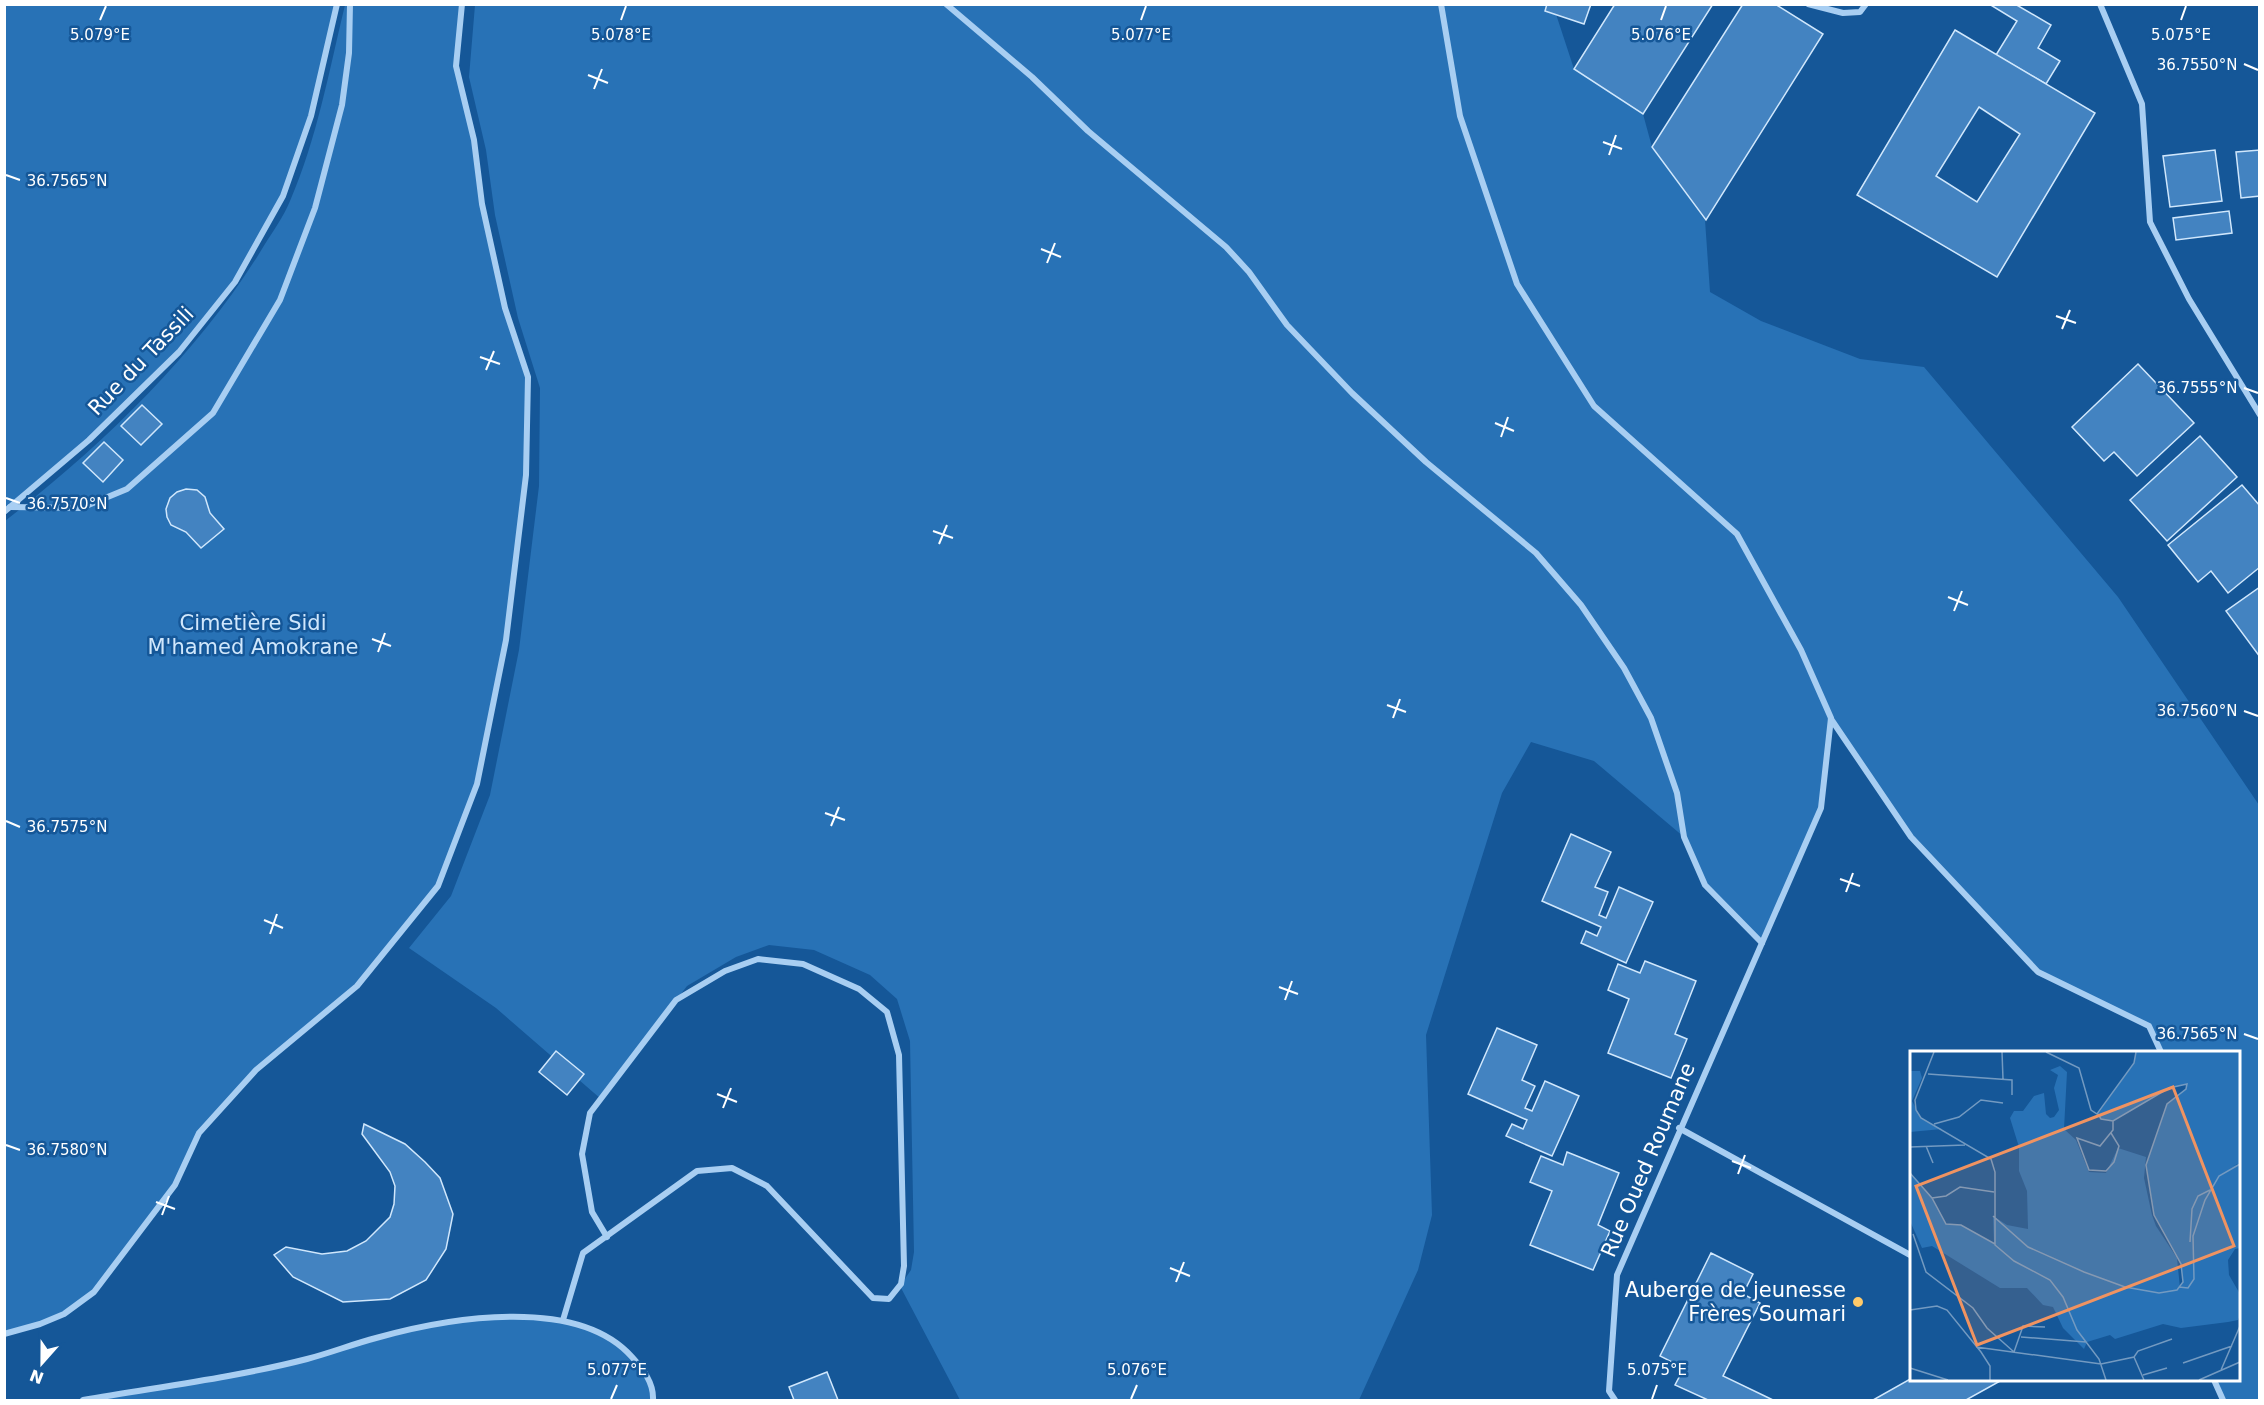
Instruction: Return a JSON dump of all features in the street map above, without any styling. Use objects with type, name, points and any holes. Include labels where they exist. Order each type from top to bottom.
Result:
[{"type":"street","name":"Rue du Tassili","points":[[7,510],[89,440],[179,352],[235,282],[283,196],[311,116],[337,4]]},
{"type":"street","points":[[7,510],[81,508],[127,489],[213,413],[280,300],[315,208],[342,105],[349,53],[350,4]]},
{"type":"street","points":[[4,1334],[64,1314],[94,1292],[175,1185],[199,1133],[256,1070],[357,986],[438,886],[477,784],[506,640],[526,475],[528,377],[505,308],[482,204],[474,140],[456,66],[462,4]]},
{"type":"street","points":[[946,4],[1023,70],[1088,131],[1226,246],[1249,272],[1287,325],[1352,393],[1426,462],[1536,553],[1581,605],[1624,668],[1651,718],[1677,793],[1684,837],[1705,885],[1762,943]]},
{"type":"street","points":[[1441,4],[1460,116],[1517,284],[1594,406],[1737,534],[1801,650],[1831,718],[1911,837],[2038,972],[2149,1026],[2160,1051]]},
{"type":"street","points":[[1808,4],[1843,13],[1860,12],[1866,4]]},
{"type":"street","points":[[2100,4],[2142,104],[2150,222],[2189,299],[2259,415]]},
{"type":"street","name":"Rue Oued Roumane","points":[[1614,1401],[1609,1391],[1617,1275],[1679,1128],[1788,889],[1821,808],[1831,718]]},
{"type":"street","points":[[563,1320],[583,1253],[606,1237],[643,1208],[697,1171],[732,1168],[767,1186],[873,1298],[889,1299],[901,1284],[904,1266],[899,1055],[887,1012],[859,989],[803,964],[758,958],[725,971],[676,1000],[590,1113],[582,1154],[592,1212],[606,1237]]},
{"type":"street","points":[[1679,1128],[1910,1255]]},
{"type":"street","points":[[82,1401],[307,1359],[377,1338],[445,1322],[504,1318],[563,1320],[599,1331],[625,1348],[644,1369],[653,1392],[653,1401]]},
{"type":"street","points":[[2214,1381],[2223,1401]]},
{"type":"green space","points":[[5,5],[337,5],[315,102],[301,151],[282,197],[256,244],[227,288],[195,330],[160,369],[85,442],[5,512]]},
{"type":"green space","name":"Cimetière Sidi M'hamed Amokrane","points":[[345,5],[462,5],[456,66],[474,140],[482,204],[505,308],[528,377],[526,475],[506,640],[477,784],[438,886],[357,986],[256,1070],[199,1133],[175,1185],[94,1292],[64,1314],[5,1334],[5,521],[78,461],[148,394],[211,322],[239,284],[288,207],[308,154]]},
{"type":"green space","points":[[475,5],[1553,5],[1574,69],[1643,114],[1652,147],[1705,220],[1710,292],[1761,321],[1860,359],[1924,367],[2118,597],[2259,805],[2259,1400],[2223,1400],[2214,1381],[2240,1381],[2240,1051],[2161,1051],[2149,1026],[2038,972],[1911,837],[1831,719],[1821,808],[1762,943],[1705,885],[1684,837],[1594,761],[1531,742],[1502,793],[1426,1035],[1432,1215],[1418,1270],[1359,1400],[960,1400],[900,1286],[911,1270],[914,1252],[910,1041],[897,999],[870,975],[814,950],[769,945],[736,957],[687,986],[601,1099],[496,1008],[409,948],[451,896],[490,795],[519,650],[539,486],[540,388],[518,318],[495,215],[486,150],[469,77]]},
{"type":"green space","points":[[504,1318],[563,1320],[599,1331],[644,1369],[653,1400],[83,1400],[307,1359],[445,1322]]},
{"type":"building","points":[[1547,4],[1591,4],[1584,24],[1545,11]]},
{"type":"building","points":[[1615,4],[1713,4],[1643,114],[1574,69]]},
{"type":"building","points":[[1743,4],[1775,4],[1823,34],[1706,220],[1652,147]]},
{"type":"building","points":[[1989,4],[2015,4],[2051,25],[2038,48],[2060,61],[2046,84],[1996,55],[2017,21]]},
{"type":"building","points":[[1955,30],[2095,113],[1997,277],[1857,195]],"holes":[[[1979,107],[2020,134],[1977,202],[1936,176]]]},
{"type":"building","points":[[2215,150],[2222,201],[2170,207],[2163,156]]},
{"type":"building","points":[[2260,150],[2260,196],[2241,198],[2236,152]]},
{"type":"building","points":[[2229,211],[2232,233],[2176,240],[2173,218]]},
{"type":"building","points":[[2138,364],[2194,423],[2137,476],[2114,452],[2104,461],[2072,427]]},
{"type":"building","points":[[142,405],[162,424],[141,445],[121,426]]},
{"type":"building","points":[[2200,436],[2237,477],[2167,541],[2130,500]]},
{"type":"building","points":[[104,442],[123,460],[103,482],[83,463]]},
{"type":"building","points":[[2242,485],[2260,506],[2260,567],[2228,593],[2211,571],[2198,582],[2168,545]]},
{"type":"building","points":[[186,489],[197,490],[205,497],[210,513],[224,529],[201,548],[186,532],[171,525],[167,517],[166,509],[170,498]]},
{"type":"building","points":[[2260,587],[2260,657],[2226,611]]},
{"type":"building","points":[[1571,834],[1611,852],[1595,887],[1608,892],[1599,915],[1606,918],[1619,887],[1653,902],[1626,963],[1581,943],[1586,931],[1597,936],[1601,927],[1542,901]]},
{"type":"building","points":[[1645,961],[1696,981],[1675,1034],[1687,1039],[1671,1078],[1608,1053],[1629,999],[1608,990],[1618,964],[1640,973]]},
{"type":"building","points":[[1497,1028],[1537,1045],[1522,1080],[1535,1086],[1525,1108],[1532,1111],[1545,1081],[1579,1096],[1552,1156],[1506,1136],[1512,1124],[1523,1129],[1527,1120],[1468,1094]]},
{"type":"building","points":[[556,1051],[584,1074],[567,1095],[539,1072]]},
{"type":"building","points":[[364,1124],[405,1144],[425,1162],[440,1178],[453,1214],[446,1249],[426,1280],[390,1299],[343,1302],[293,1277],[274,1255],[286,1247],[322,1254],[347,1251],[366,1241],[390,1217],[394,1204],[395,1186],[390,1172],[362,1134]]},
{"type":"building","points":[[1567,1152],[1619,1173],[1598,1225],[1610,1231],[1593,1270],[1530,1245],[1552,1191],[1530,1182],[1541,1156],[1563,1165]]},
{"type":"building","points":[[1711,1253],[1753,1274],[1743,1294],[1760,1303],[1723,1376],[1773,1400],[1708,1400],[1675,1385],[1684,1368],[1660,1356]]},
{"type":"building","points":[[827,1372],[838,1400],[794,1400],[789,1387]]},
{"type":"building","points":[[1910,1379],[1910,1381],[2000,1381],[1966,1400],[1873,1400]]},
{"type":"place","name":"Auberge de jeunesse Frères Soumari","points":[[1858,1302]]}]
